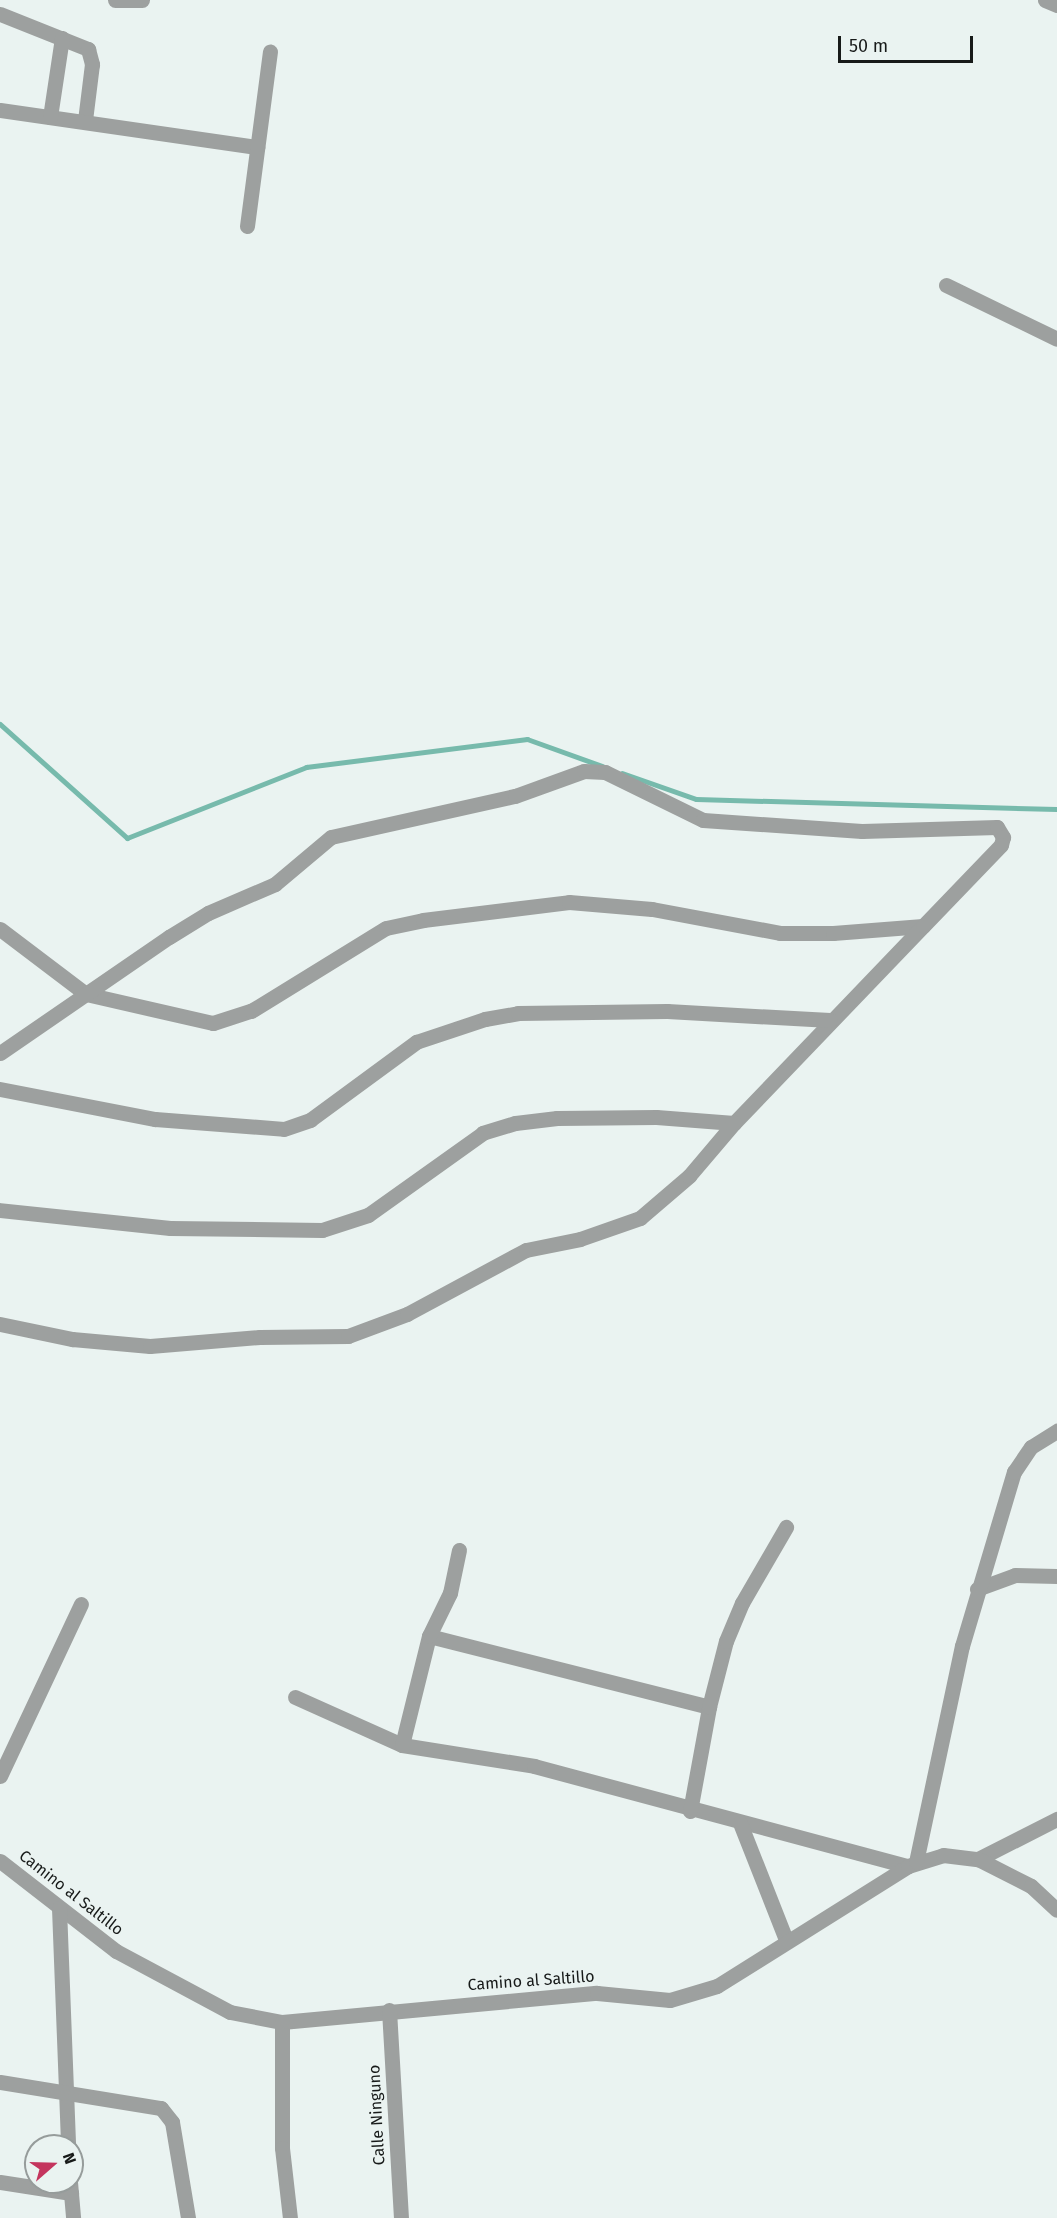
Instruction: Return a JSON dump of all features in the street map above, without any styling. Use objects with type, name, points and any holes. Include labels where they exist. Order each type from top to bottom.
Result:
[{"type":"street","points":[[115,0],[142,0]]},
{"type":"street","points":[[1046,0],[1057,5]]},
{"type":"street","points":[[0,14],[88,49],[92,64],[85,120]]},
{"type":"street","points":[[50,117],[62,39]]},
{"type":"street","points":[[247,226],[270,52]]},
{"type":"street","points":[[0,110],[85,120],[256,147]]},
{"type":"street","points":[[946,285],[1057,339]]},
{"type":"street","points":[[0,1053],[208,913],[275,884],[340,833],[514,796],[584,771],[605,772],[703,820],[862,831],[997,827],[1003,837],[1001,845],[830,1020],[734,1123],[689,1176],[640,1218],[580,1239],[526,1250],[407,1314],[348,1336],[260,1337],[150,1346],[72,1339],[0,1324]]},
{"type":"street","points":[[3,935],[86,994],[213,1023],[251,1011],[386,928],[423,920],[569,902],[652,909],[780,933],[833,933],[923,926]]},
{"type":"street","points":[[0,1089],[155,1119],[284,1129],[310,1120],[416,1042],[485,1019],[518,1013],[667,1011],[830,1020]]},
{"type":"street","points":[[0,1210],[170,1228],[322,1230],[368,1215],[483,1133],[515,1123],[556,1118],[645,1117],[734,1123]]},
{"type":"street","points":[[295,1697],[402,1744],[534,1766],[740,1823],[793,1832],[912,1864],[977,1589],[1022,1457],[1057,1431]]},
{"type":"street","points":[[690,1810],[709,1707],[726,1641],[742,1603],[786,1527]]},
{"type":"street","points":[[402,1744],[429,1636],[450,1593],[459,1550]]},
{"type":"street","points":[[977,1589],[1015,1575],[1057,1576]]},
{"type":"street","points":[[0,1776],[81,1604]]},
{"type":"street","points":[[429,1636],[709,1707]]},
{"type":"street","points":[[978,1859],[1057,1819]]},
{"type":"street","points":[[740,1823],[786,1940]]},
{"type":"street","name":"Camino al Saltillo","points":[[0,1861],[116,1951],[230,2012],[282,2022],[389,2010],[597,1993],[670,2000],[717,1986],[786,1940],[912,1864],[943,1855],[978,1859],[1031,1886],[1057,1910]]},
{"type":"street","points":[[58,1908],[67,2134]]},
{"type":"street","name":"Calle Ninguno","points":[[389,2010],[401,2218]]},
{"type":"street","points":[[282,2022],[282,2148],[290,2218]]},
{"type":"street","points":[[0,2082],[65,2095],[161,2108],[172,2122],[188,2218]]},
{"type":"street","points":[[0,2182],[24,2184]]},
{"type":"street","points":[[71,2194],[72,2218]]},
{"type":"waterway","points":[[0,724],[127,838],[306,767],[527,739],[602,766]]},
{"type":"waterway","points":[[622,773],[696,799],[1057,809]]}]
